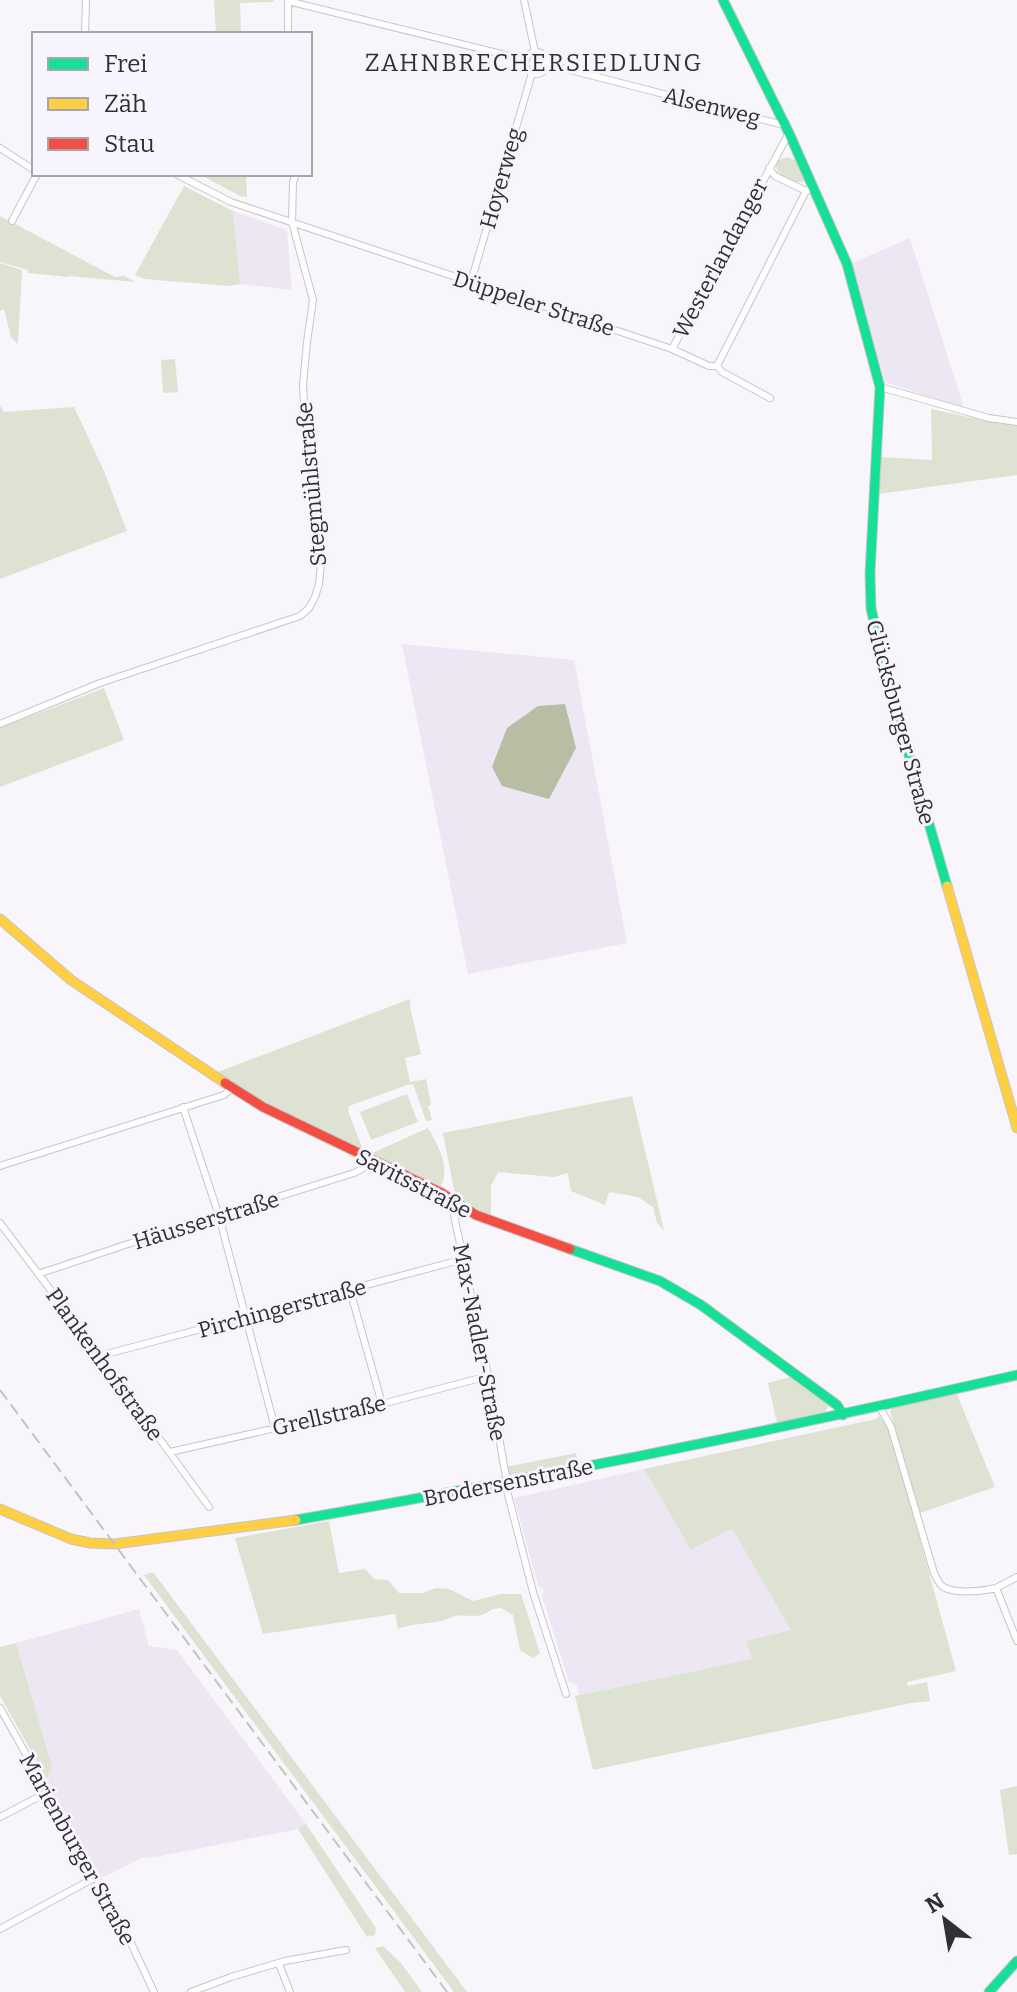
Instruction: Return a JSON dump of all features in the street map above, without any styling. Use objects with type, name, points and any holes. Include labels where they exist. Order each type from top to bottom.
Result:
[{"type":"street","points":[[85,32],[86,0]]},
{"type":"street","points":[[288,32],[288,0],[526,60]]},
{"type":"street","points":[[524,0],[535,52]]},
{"type":"street","name":"Glücksburger Straße","points":[[723,0],[787,129],[810,189],[847,264],[880,387],[870,573],[873,620],[885,672],[1017,1128]]},
{"type":"street","points":[[535,52],[543,55],[547,64],[542,72],[532,73],[526,66],[526,60],[535,52]]},
{"type":"street","name":"Alsenweg","points":[[547,64],[787,129]]},
{"type":"street","name":"Hoyerweg","points":[[471,282],[532,73]]},
{"type":"street","name":"Westerlandanger","points":[[672,349],[787,129]]},
{"type":"street","points":[[0,148],[32,169]]},
{"type":"street","name":"Westerlandanger","points":[[717,366],[810,189],[775,176],[769,168]]},
{"type":"street","points":[[12,221],[34,176]]},
{"type":"street","name":"Düppeler Straße","points":[[180,176],[231,202],[672,349],[709,366],[717,366],[722,372],[770,398]]},
{"type":"street","points":[[292,222],[295,176]]},
{"type":"street","name":"Stegmühlstraße","points":[[0,724],[100,683],[282,623],[300,616],[309,608],[319,584],[322,555],[307,450],[303,385],[313,300],[292,222]]},
{"type":"street","points":[[880,387],[989,418],[1017,422]]},
{"type":"street","name":"Savitsstraße","points":[[0,919],[71,980],[263,1107],[442,1193],[476,1215],[660,1281],[701,1305],[837,1405],[843,1415]]},
{"type":"street","points":[[0,1166],[224,1095],[232,1088]]},
{"type":"street","points":[[183,1107],[219,1216],[275,1428]]},
{"type":"street","name":"Häusserstraße","points":[[38,1274],[354,1173],[372,1161]]},
{"type":"street","name":"Max-Nadler-Straße","points":[[451,1201],[488,1376],[506,1483],[529,1577],[566,1694]]},
{"type":"street","name":"Plankenhofstraße","points":[[0,1223],[209,1507]]},
{"type":"street","name":"Pirchingerstraße","points":[[99,1356],[464,1259]]},
{"type":"street","points":[[350,1290],[382,1404]]},
{"type":"street","name":"Brodersenstraße","points":[[0,1509],[65,1537],[99,1545],[290,1521],[506,1483],[843,1415],[1017,1375]]},
{"type":"street","name":"Grellstraße","points":[[170,1452],[382,1404],[488,1376]]},
{"type":"street","points":[[879,1406],[891,1427],[940,1585],[945,1589],[974,1591],[996,1588],[1017,1577]]},
{"type":"street","points":[[996,1588],[1017,1641]]},
{"type":"street","name":"Marienburger Straße","points":[[0,1708],[123,1926],[154,1992]]},
{"type":"street","points":[[0,1817],[48,1792]]},
{"type":"street","points":[[0,1929],[96,1877]]},
{"type":"street","points":[[191,1992],[285,1961],[346,1950]]},
{"type":"street","points":[[989,1992],[1017,1961]]},
{"type":"street","points":[[279,1964],[290,1992]]},
{"type":"shaded area","points":[[214,0],[274,0],[240,3],[241,32],[216,32]]},
{"type":"shaded area","points":[[788,157],[797,161],[805,179],[803,182],[789,180],[778,172],[776,163]]},
{"type":"shaded area","points":[[203,176],[246,176],[247,197]]},
{"type":"shaded area","points":[[184,186],[233,211],[240,284],[228,286],[144,279],[135,275]]},
{"type":"shaded area","points":[[233,211],[287,230],[292,290],[240,284]]},
{"type":"shaded area","points":[[0,216],[115,277],[124,276],[136,282],[69,274],[68,277],[28,273],[28,270],[0,262]]},
{"type":"shaded area","points":[[910,238],[964,408],[885,382],[850,264]]},
{"type":"shaded area","points":[[0,263],[22,270],[18,344],[11,337],[4,309],[0,311]]},
{"type":"shaded area","points":[[175,359],[178,392],[163,393],[161,360]]},
{"type":"shaded area","points":[[0,405],[4,412],[74,407],[104,471],[127,531],[0,579]]},
{"type":"shaded area","points":[[931,409],[1001,424],[1017,424],[1017,475],[878,494],[881,457],[932,460]]},
{"type":"shaded area","points":[[402,644],[574,660],[627,943],[468,974]]},
{"type":"shaded area","points":[[104,688],[124,740],[0,787],[0,728]]},
{"type":"shaded area","points":[[565,704],[576,748],[549,799],[502,786],[492,767],[507,728],[538,706]]},
{"type":"shaded area","points":[[410,999],[421,1054],[405,1058],[410,1082],[426,1079],[432,1120],[426,1121],[413,1084],[349,1106],[348,1111],[364,1152],[264,1103],[215,1073]]},
{"type":"shaded area","points":[[407,1094],[418,1122],[371,1140],[360,1112]]},
{"type":"shaded area","points":[[632,1096],[664,1230],[657,1223],[653,1207],[638,1197],[609,1192],[605,1205],[571,1191],[568,1173],[554,1177],[498,1172],[491,1186],[491,1218],[456,1200],[443,1133]]},
{"type":"shaded area","points":[[428,1128],[444,1164],[441,1186],[370,1154]]},
{"type":"shaded area","points":[[790,1377],[827,1401],[829,1404],[825,1412],[777,1423],[768,1383]]},
{"type":"shaded area","points":[[956,1392],[995,1487],[920,1513],[890,1412],[893,1406]]},
{"type":"shaded area","points":[[879,1416],[889,1427],[956,1671],[907,1682],[908,1686],[927,1682],[930,1701],[593,1770],[575,1696],[752,1659],[746,1641],[791,1630],[732,1528],[691,1550],[644,1469]]},
{"type":"shaded area","points":[[576,1453],[578,1464],[509,1479],[506,1467]]},
{"type":"shaded area","points":[[644,1469],[691,1550],[732,1527],[792,1630],[746,1641],[752,1659],[579,1695],[577,1685],[569,1682],[514,1498]]},
{"type":"shaded area","points":[[329,1521],[339,1573],[365,1569],[374,1579],[388,1580],[399,1593],[449,1589],[473,1601],[501,1594],[521,1594],[540,1653],[533,1658],[520,1650],[513,1615],[501,1608],[479,1616],[455,1616],[398,1629],[395,1614],[263,1634],[235,1538]]},
{"type":"shaded area","points":[[153,1572],[467,1992],[454,1992],[144,1575]]},
{"type":"shaded area","points":[[139,1609],[149,1646],[177,1650],[306,1824],[298,1829],[141,1858],[94,1882],[44,1790],[52,1766],[16,1643]]},
{"type":"shaded area","points":[[16,1643],[52,1766],[47,1779],[0,1696],[0,1647]]},
{"type":"shaded area","points":[[1017,1786],[1017,1854],[1009,1855],[1000,1790]]},
{"type":"shaded area","points":[[306,1824],[376,1928],[375,1935],[367,1937],[298,1829]]},
{"type":"shaded area","points":[[383,1946],[401,1963],[422,1992],[405,1992],[375,1948]]},
{"type":"railway","points":[[0,1390],[447,1992]]},
{"type":"traffic: fast","points":[[723,0],[789,133],[847,264],[880,387],[870,573],[871,608],[885,672],[947,886]]},
{"type":"traffic: fast","points":[[570,1249],[660,1281],[701,1305],[837,1405],[843,1415]]},
{"type":"traffic: fast","points":[[296,1520],[658,1452],[1017,1375]]},
{"type":"traffic: fast","points":[[989,1992],[1017,1961]]},
{"type":"traffic: slow","points":[[947,886],[1017,1128]]},
{"type":"traffic: slow","points":[[0,919],[71,980],[225,1083]]},
{"type":"traffic: slow","points":[[0,1509],[71,1539],[115,1544],[296,1520]]},
{"type":"traffic: jam","points":[[225,1083],[263,1107],[442,1193],[476,1215],[570,1249]]},
{"type":"district","name":"ZAHNBRECHERSIEDLUNG","points":[[534,63]]}]
